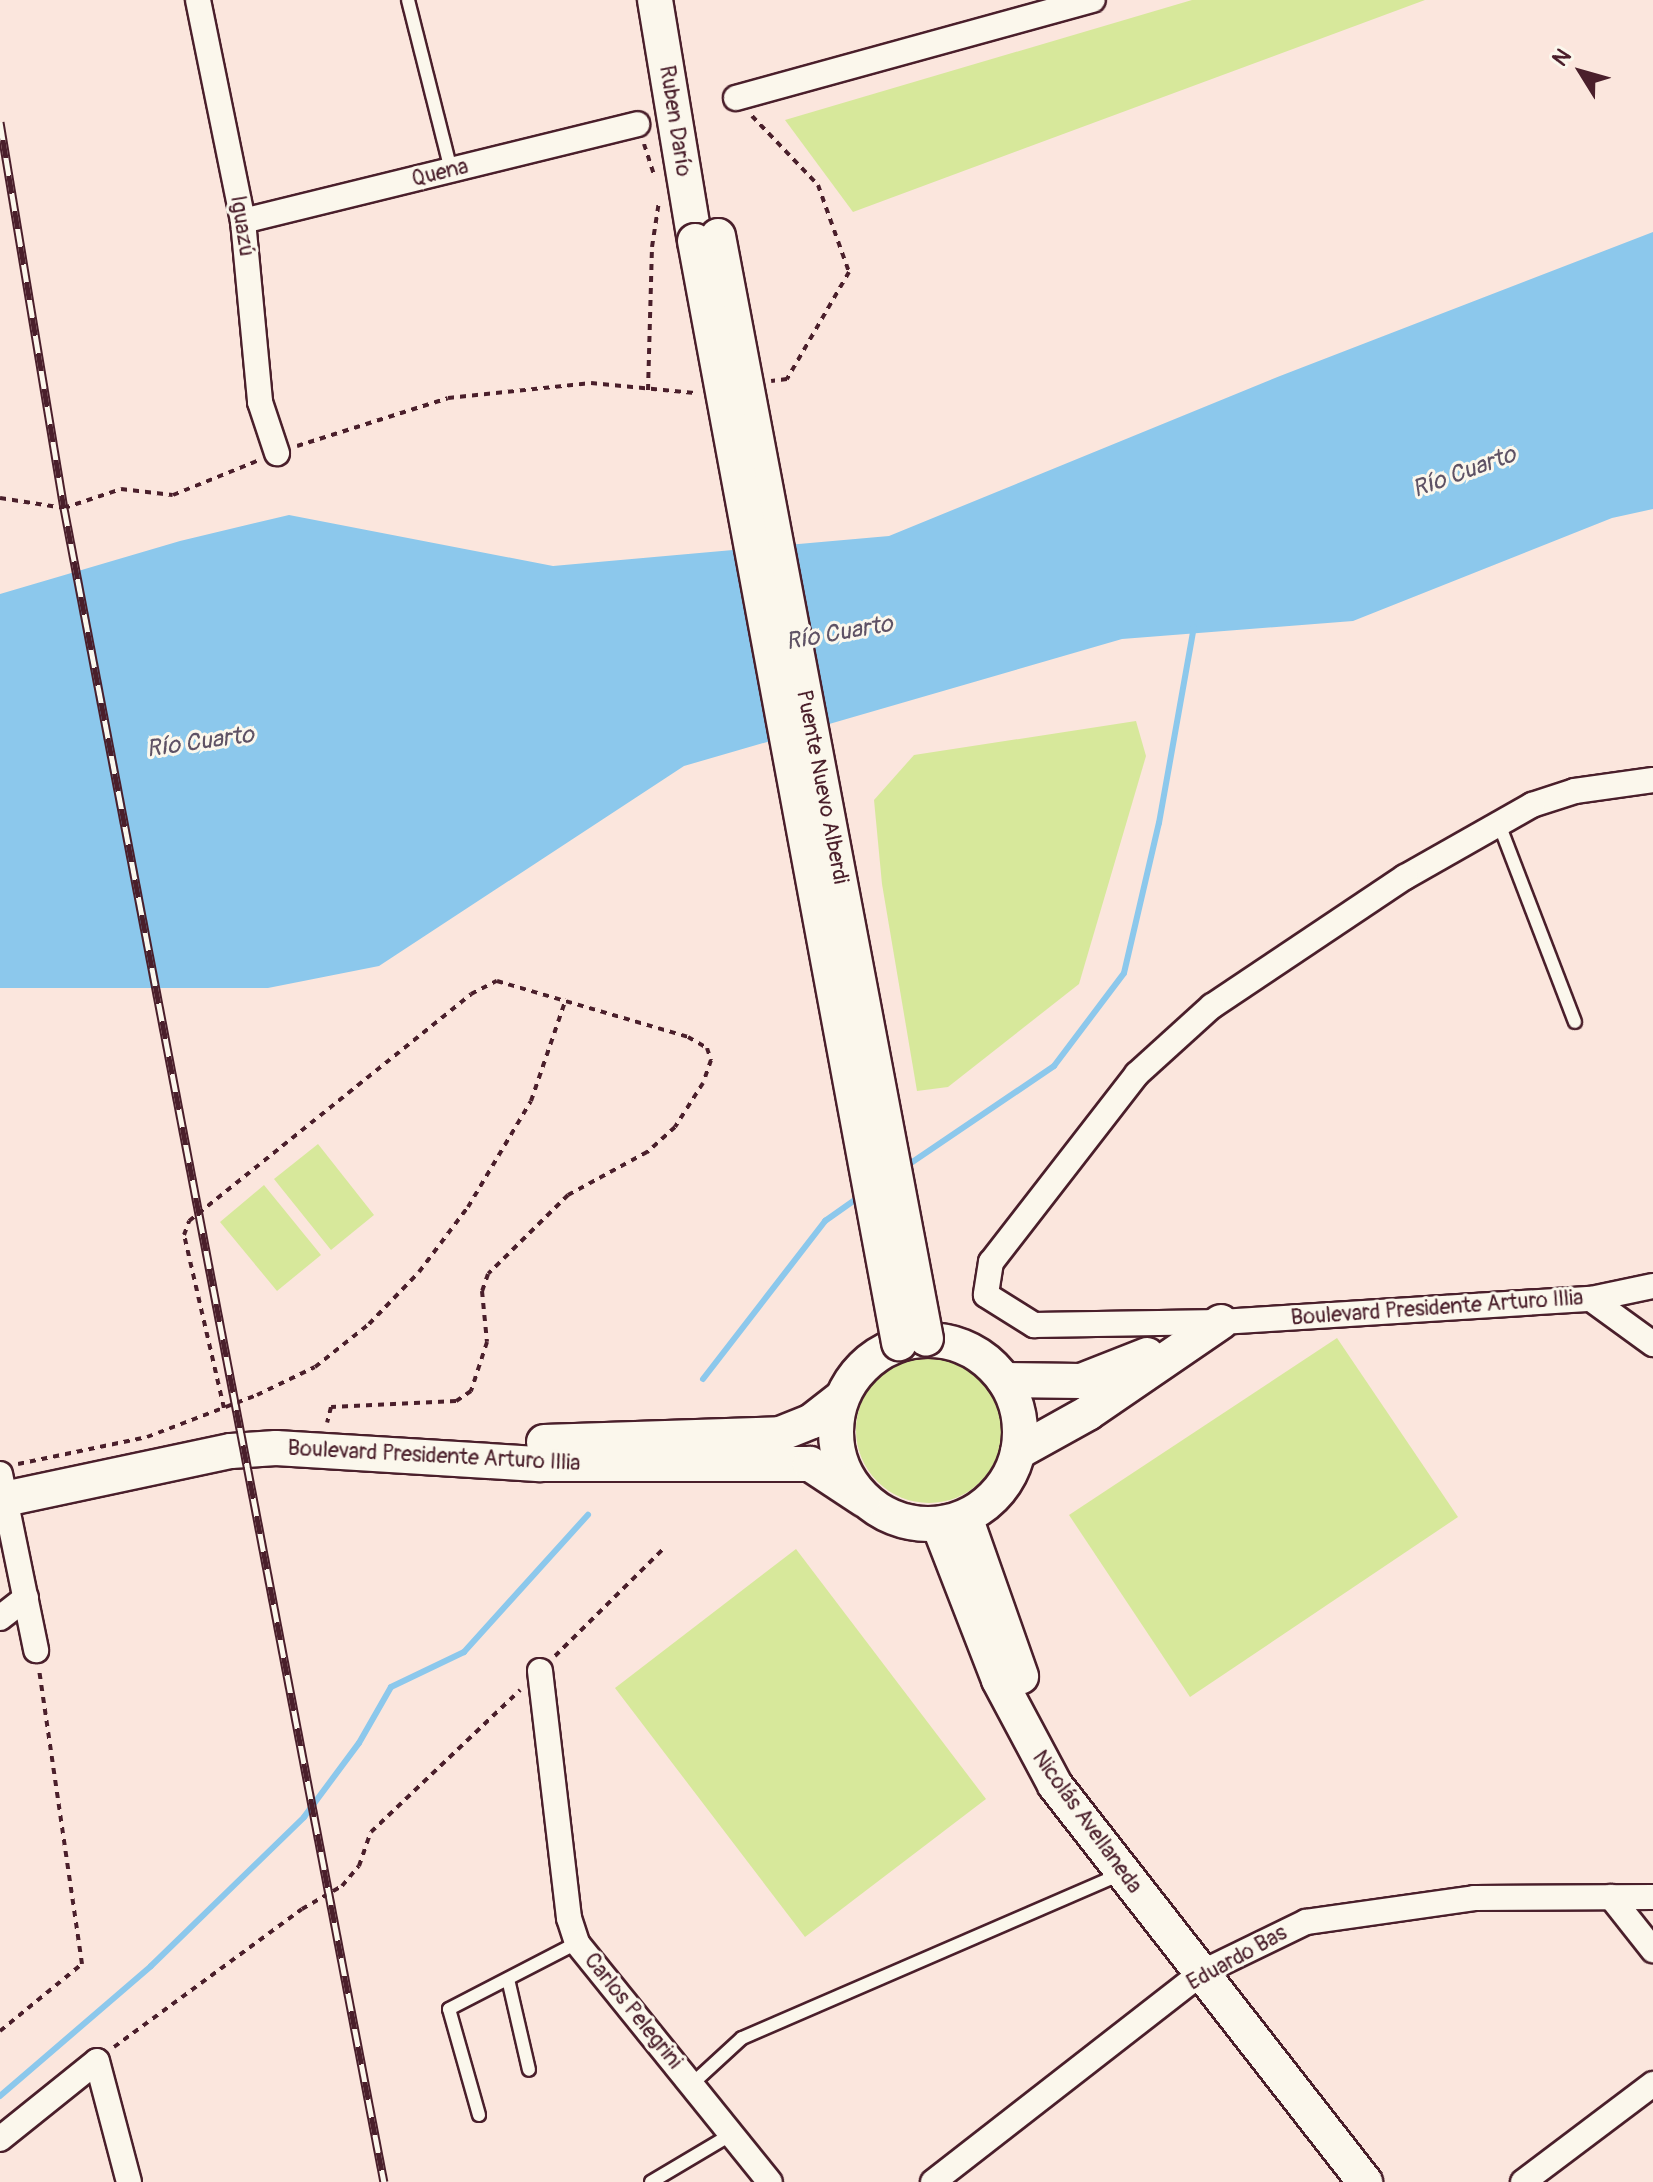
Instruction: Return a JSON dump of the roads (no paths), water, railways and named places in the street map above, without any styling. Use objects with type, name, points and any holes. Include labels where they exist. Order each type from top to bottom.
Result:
[{"type":"main road","name":"Ruben Darío","points":[[655,0],[707,238]]},
{"type":"main road","name":"Ruben Darío","points":[[675,0],[707,238]]},
{"type":"main road","name":"Puente Nuevo Alberdi","points":[[707,238],[912,1341]]},
{"type":"main road","points":[[1004,1380],[1081,1381],[1221,1322]]},
{"type":"main road","points":[[1018,1452],[1088,1413],[1221,1322]]},
{"type":"main road","points":[[912,1341],[955,1343],[983,1357],[1004,1380],[1018,1414],[1018,1452],[998,1492],[952,1521],[886,1515],[863,1499],[842,1469],[835,1434],[841,1398],[856,1373],[912,1341]]},
{"type":"main road","name":"Boulevard Presidente Arturo Illia","points":[[4,1484],[228,1436],[326,1430],[535,1442],[780,1434],[812,1421],[841,1398]]},
{"type":"main road","name":"Boulevard Presidente Arturo Illia","points":[[4,1484],[231,1451],[276,1448],[541,1464],[810,1464],[863,1499]]},
{"type":"main road","name":"Nicolás Avellaneda","points":[[952,1521],[962,1592],[1026,1734],[1055,1785],[1365,2182]]},
{"type":"main road","name":"Nicolás Avellaneda","points":[[952,1521],[1047,1730],[1154,1885],[1201,1973]]},
{"type":"street","name":"Iguazú","points":[[198,0],[243,221],[260,402],[277,453]]},
{"type":"street","points":[[736,98],[1093,0]]},
{"type":"street","name":"Quena","points":[[243,221],[637,124]]},
{"type":"street","points":[[1499,824],[1575,791],[1653,780]]},
{"type":"street","name":"Boulevard Presidente Arturo Illia","points":[[1499,824],[1405,877],[1212,1006],[1137,1074],[991,1262],[986,1295],[1034,1325],[1221,1322],[1591,1299],[1653,1286]]},
{"type":"street","points":[[1591,1299],[1653,1344]]},
{"type":"street","points":[[4,1484],[36,1650]]},
{"type":"street","points":[[0,1618],[26,1598]]},
{"type":"street","name":"Carlos Pelegrini","points":[[540,1671],[569,1918],[577,1943],[770,2182]]},
{"type":"street","points":[[1611,1897],[1653,1950]]},
{"type":"street","name":"Eduardo Bas","points":[[933,2182],[1201,1973],[1306,1922],[1474,1898],[1653,1897]]},
{"type":"street","points":[[0,2139],[97,2061],[129,2182]]},
{"type":"street","points":[[1523,2182],[1653,2084]]},
{"type":"lane","points":[[408,0],[451,170]]},
{"type":"lane","points":[[1499,824],[1575,1022]]},
{"type":"lane","points":[[692,2084],[742,2038],[1122,1873]]},
{"type":"lane","points":[[479,2115],[449,2009],[577,1943]]},
{"type":"lane","points":[[508,1979],[529,2070]]},
{"type":"lane","points":[[651,2182],[732,2134]]},
{"type":"water","name":"Río Cuarto","points":[[1653,232],[1653,509],[1612,518],[1353,621],[1122,639],[684,766],[379,966],[268,988],[0,988],[0,594],[180,541],[289,515],[553,566],[889,536],[1280,376]]},
{"type":"waterway","points":[[905,1167],[1054,1066],[1124,973],[1159,823],[1194,627]]},
{"type":"waterway","points":[[703,1379],[825,1221],[859,1197]]},
{"type":"waterway","points":[[0,2096],[151,1966],[304,1817],[359,1743],[391,1687],[464,1652],[588,1515]]},
{"type":"railway","points":[[0,122],[64,508],[384,2182]]}]
